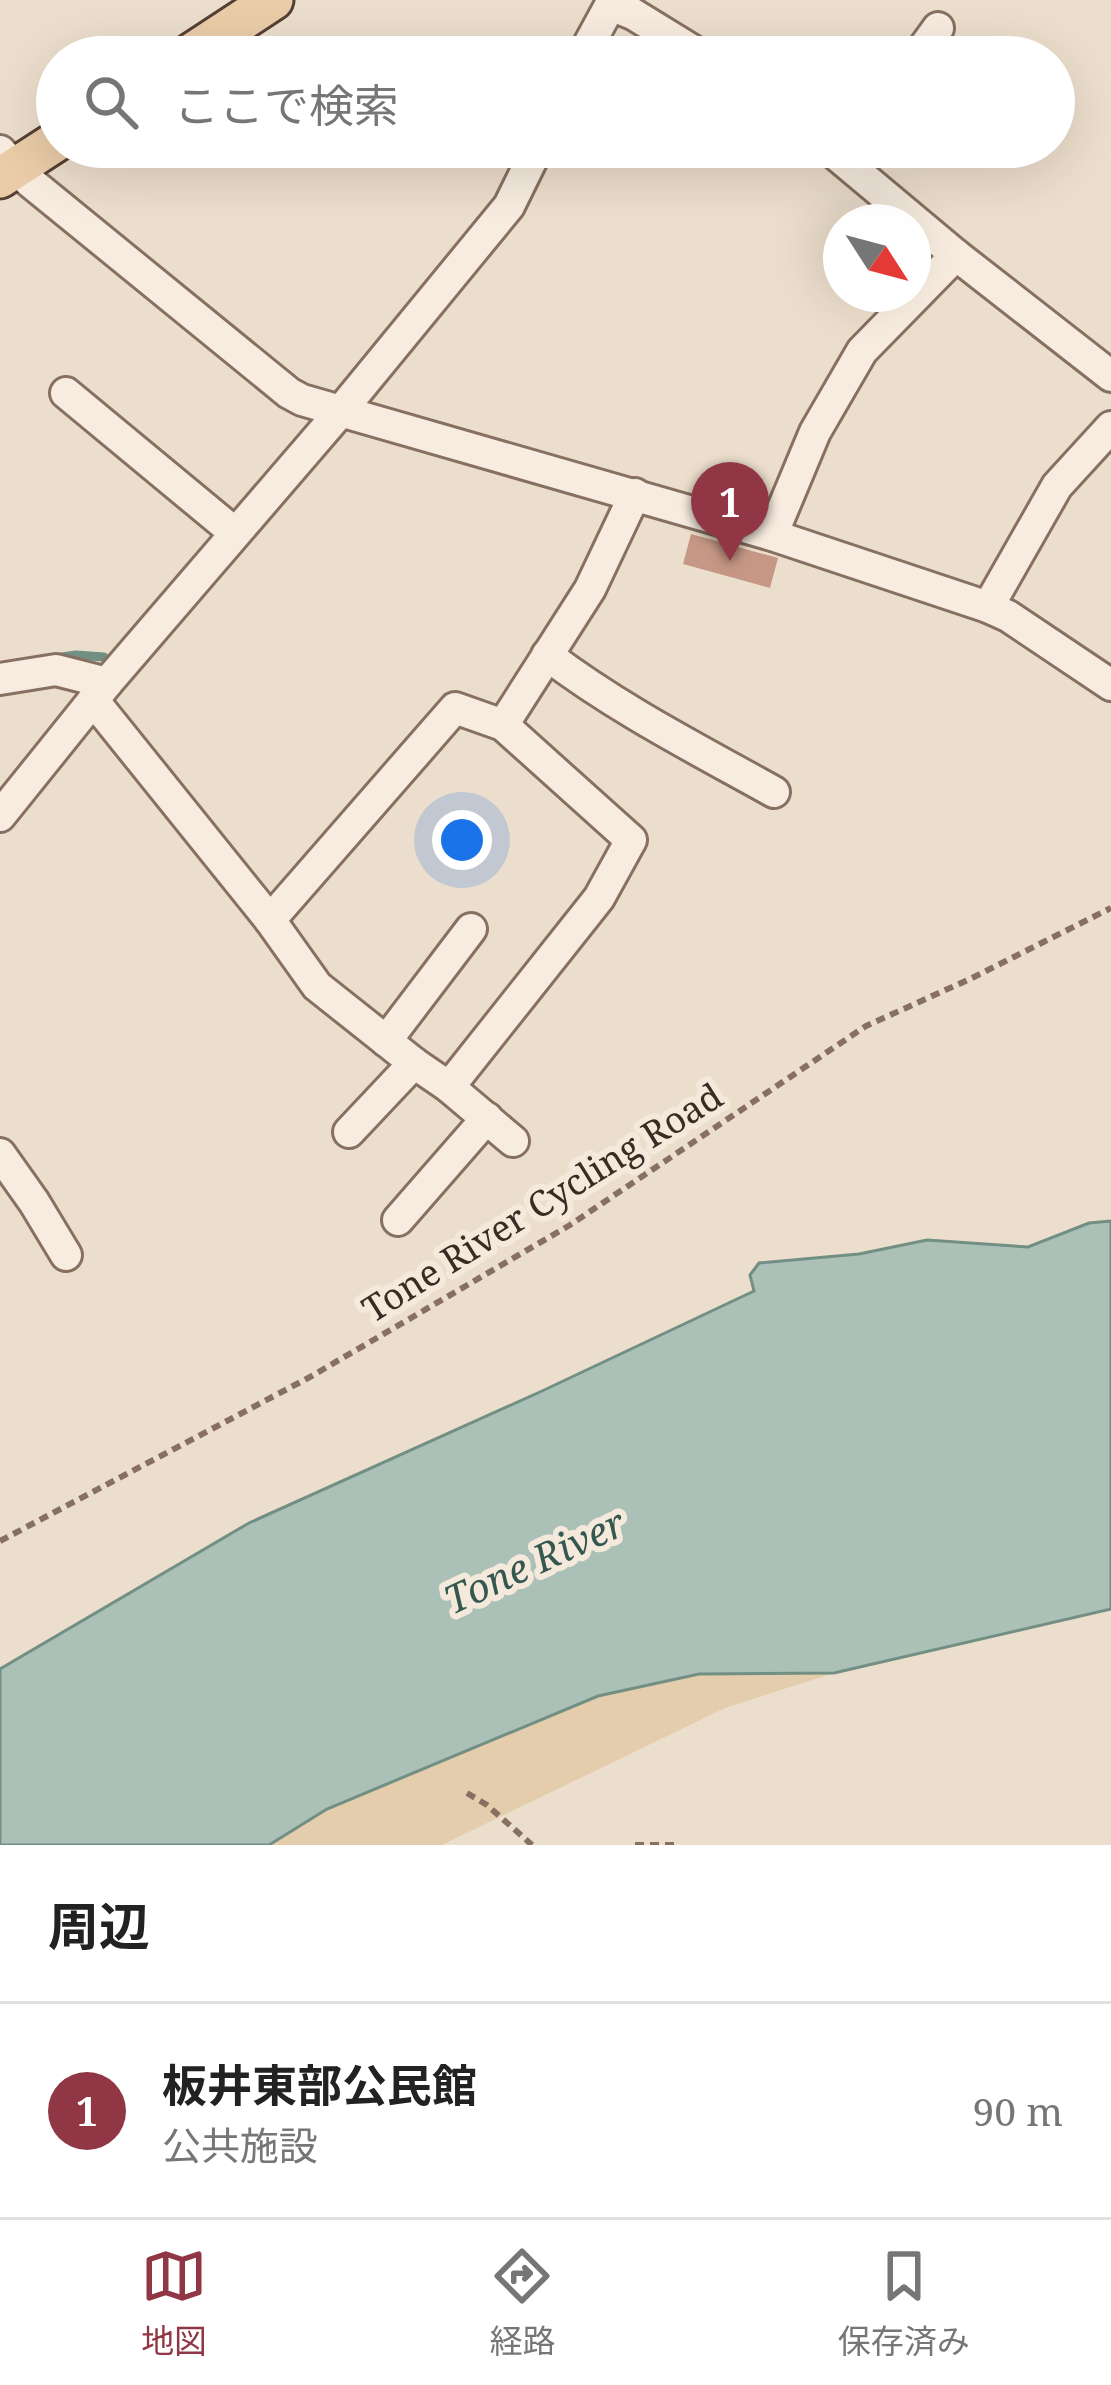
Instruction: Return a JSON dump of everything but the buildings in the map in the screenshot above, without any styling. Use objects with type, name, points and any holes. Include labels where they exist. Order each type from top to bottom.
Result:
[{"type":"main road","points":[[218,36],[273,0]]},
{"type":"main road","points":[[5,166],[36,151]]},
{"type":"street","points":[[594,36],[612,3],[669,36]]},
{"type":"street","points":[[932,36],[938,28]]},
{"type":"street","points":[[5,166],[289,393],[340,412],[772,535],[988,607],[1111,685]]},
{"type":"street","points":[[0,816],[509,206],[528,168]]},
{"type":"street","points":[[858,168],[956,254],[1111,376]]},
{"type":"street","points":[[772,535],[815,432],[862,351],[956,254]]},
{"type":"street","points":[[66,393],[236,533]]},
{"type":"street","points":[[988,607],[1058,487],[1111,428]]},
{"type":"street","points":[[503,724],[590,589],[635,494]]},
{"type":"street","points":[[547,655],[623,707],[774,793]]},
{"type":"street","points":[[0,679],[56,670],[100,691],[317,986],[513,1141]]},
{"type":"street","points":[[271,920],[455,708],[503,724],[631,840],[599,898],[449,1087]]},
{"type":"street","points":[[386,1041],[471,929]]},
{"type":"street","points":[[349,1132],[414,1063]]},
{"type":"street","points":[[398,1220],[487,1118]]},
{"type":"street","points":[[0,1154],[66,1255]]},
{"type":"path","name":"Tone River Cycling Road","points":[[0,1541],[310,1377],[571,1225],[866,1026],[972,979],[1111,908]]},
{"type":"path","points":[[467,1793],[532,1845]]},
{"type":"path","points":[[635,1845],[678,1845]]},
{"type":"sand","points":[[834,1673],[725,1708],[442,1845],[269,1845],[327,1809],[598,1696],[699,1674]]},
{"type":"water","name":"Tone River","points":[[1111,1221],[1111,1609],[834,1673],[699,1674],[598,1696],[327,1809],[269,1845],[0,1845],[0,1669],[249,1523],[754,1291],[750,1275],[759,1263],[859,1254],[927,1240],[1028,1247],[1089,1223]]},
{"type":"waterway","points":[[55,658],[104,657]]},
{"type":"place","name":"板井東部公民館","points":[[730,561]]}]
